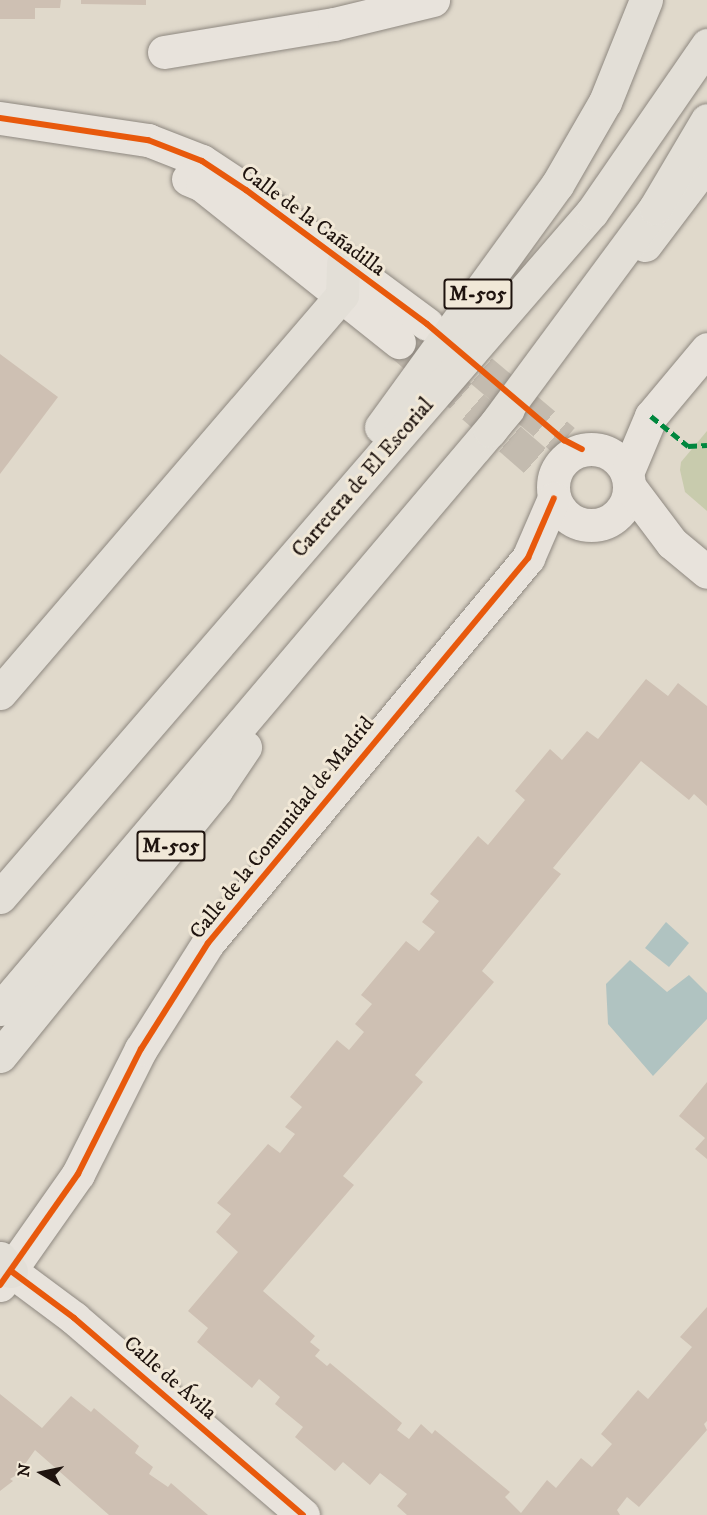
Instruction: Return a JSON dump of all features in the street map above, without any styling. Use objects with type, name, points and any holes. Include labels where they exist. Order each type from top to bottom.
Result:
[{"type":"highway","name":"M-505","points":[[282,572],[378,432],[558,185],[605,102],[646,0]]},
{"type":"highway","name":"Carretera de El Escorial","points":[[0,897],[592,212],[707,45]]},
{"type":"highway","points":[[490,431],[655,208],[707,120]]},
{"type":"highway","name":"M-505","points":[[0,1009],[490,431],[668,217],[707,163]]},
{"type":"highway","points":[[0,693],[342,279]]},
{"type":"highway","name":"M-505","points":[[0,1056],[216,790],[325,624]]},
{"type":"street","points":[[164,52],[334,24],[433,0]]},
{"type":"street","name":"Calle de la Cañadilla","points":[[0,118],[148,140],[202,161],[246,190],[342,279],[399,342]]},
{"type":"street","name":"Calle de la Cañadilla","points":[[0,139],[101,151],[148,162],[202,185],[342,279],[427,324]]},
{"type":"street","points":[[599,524],[620,513],[628,480],[651,416],[707,349]]},
{"type":"street","points":[[651,416],[581,446],[568,456],[550,483],[561,512],[574,522],[599,524],[672,543]]},
{"type":"street","points":[[581,446],[612,454],[672,543],[707,572]]},
{"type":"street","name":"Calle de la Comunidad de Madrid","points":[[3,1270],[78,1174],[141,1050],[208,943],[528,558],[550,483]]},
{"type":"street","name":"Calle de la Comunidad de Madrid","points":[[528,558],[599,524]]},
{"type":"street","name":"Calle de Ávila","points":[[3,1270],[74,1318],[303,1515]]},
{"type":"green space","points":[[707,431],[707,511],[685,492],[680,470],[681,462]]},
{"type":"shaded area","points":[[666,922],[689,943],[669,967],[645,948]]},
{"type":"shaded area","points":[[630,960],[667,992],[689,975],[707,993],[707,1019],[653,1076],[608,1024],[606,984]]},
{"type":"building","points":[[0,0],[61,0],[60,8],[35,8],[35,19],[0,19]]},
{"type":"building","points":[[81,0],[146,0],[146,5],[81,4]]},
{"type":"building","points":[[0,354],[58,397],[0,474]]},
{"type":"building","points":[[646,679],[668,696],[678,683],[707,706],[707,806],[694,794],[689,800],[641,761],[553,868],[561,874],[482,971],[494,982],[415,1075],[423,1082],[343,1176],[354,1185],[263,1291],[315,1336],[310,1342],[320,1350],[315,1356],[327,1366],[330,1363],[402,1423],[397,1430],[409,1439],[421,1424],[432,1434],[435,1430],[510,1492],[505,1497],[521,1513],[547,1480],[556,1488],[581,1458],[592,1467],[612,1444],[601,1434],[638,1390],[648,1399],[692,1347],[680,1337],[707,1307],[707,1421],[704,1424],[707,1430],[639,1507],[627,1497],[617,1510],[620,1515],[407,1515],[397,1506],[407,1494],[380,1473],[370,1485],[343,1462],[335,1471],[295,1437],[303,1427],[275,1404],[280,1397],[259,1379],[252,1388],[197,1342],[208,1328],[188,1311],[238,1252],[216,1232],[231,1214],[217,1203],[268,1144],[280,1153],[295,1134],[285,1127],[302,1107],[290,1097],[337,1040],[349,1050],[364,1032],[355,1024],[372,1004],[361,995],[406,941],[419,951],[435,932],[422,922],[439,901],[430,894],[478,836],[488,845],[525,800],[515,791],[550,749],[562,760],[587,731],[598,739]]},
{"type":"building","points":[[707,1082],[707,1159],[695,1149],[705,1138],[679,1116]]},
{"type":"building","points":[[0,1394],[42,1428],[71,1396],[91,1412],[94,1408],[139,1446],[135,1453],[153,1467],[149,1474],[168,1487],[171,1483],[208,1515],[109,1515],[35,1450],[18,1474],[10,1479],[13,1481],[0,1491]]},
{"type":"tunnel","points":[[444,339],[564,440]]},
{"type":"tunnel","points":[[399,342],[544,468]]},
{"type":"marked path","points":[[651,416],[688,446],[707,445]]},
{"type":"cycle path","points":[[0,118],[148,140],[202,161],[246,190],[427,324],[564,440],[582,449]]},
{"type":"cycle path","points":[[0,1285],[78,1174],[141,1049],[208,943],[528,558],[554,498]]},
{"type":"cycle path","points":[[11,1271],[74,1318],[303,1515]]}]
